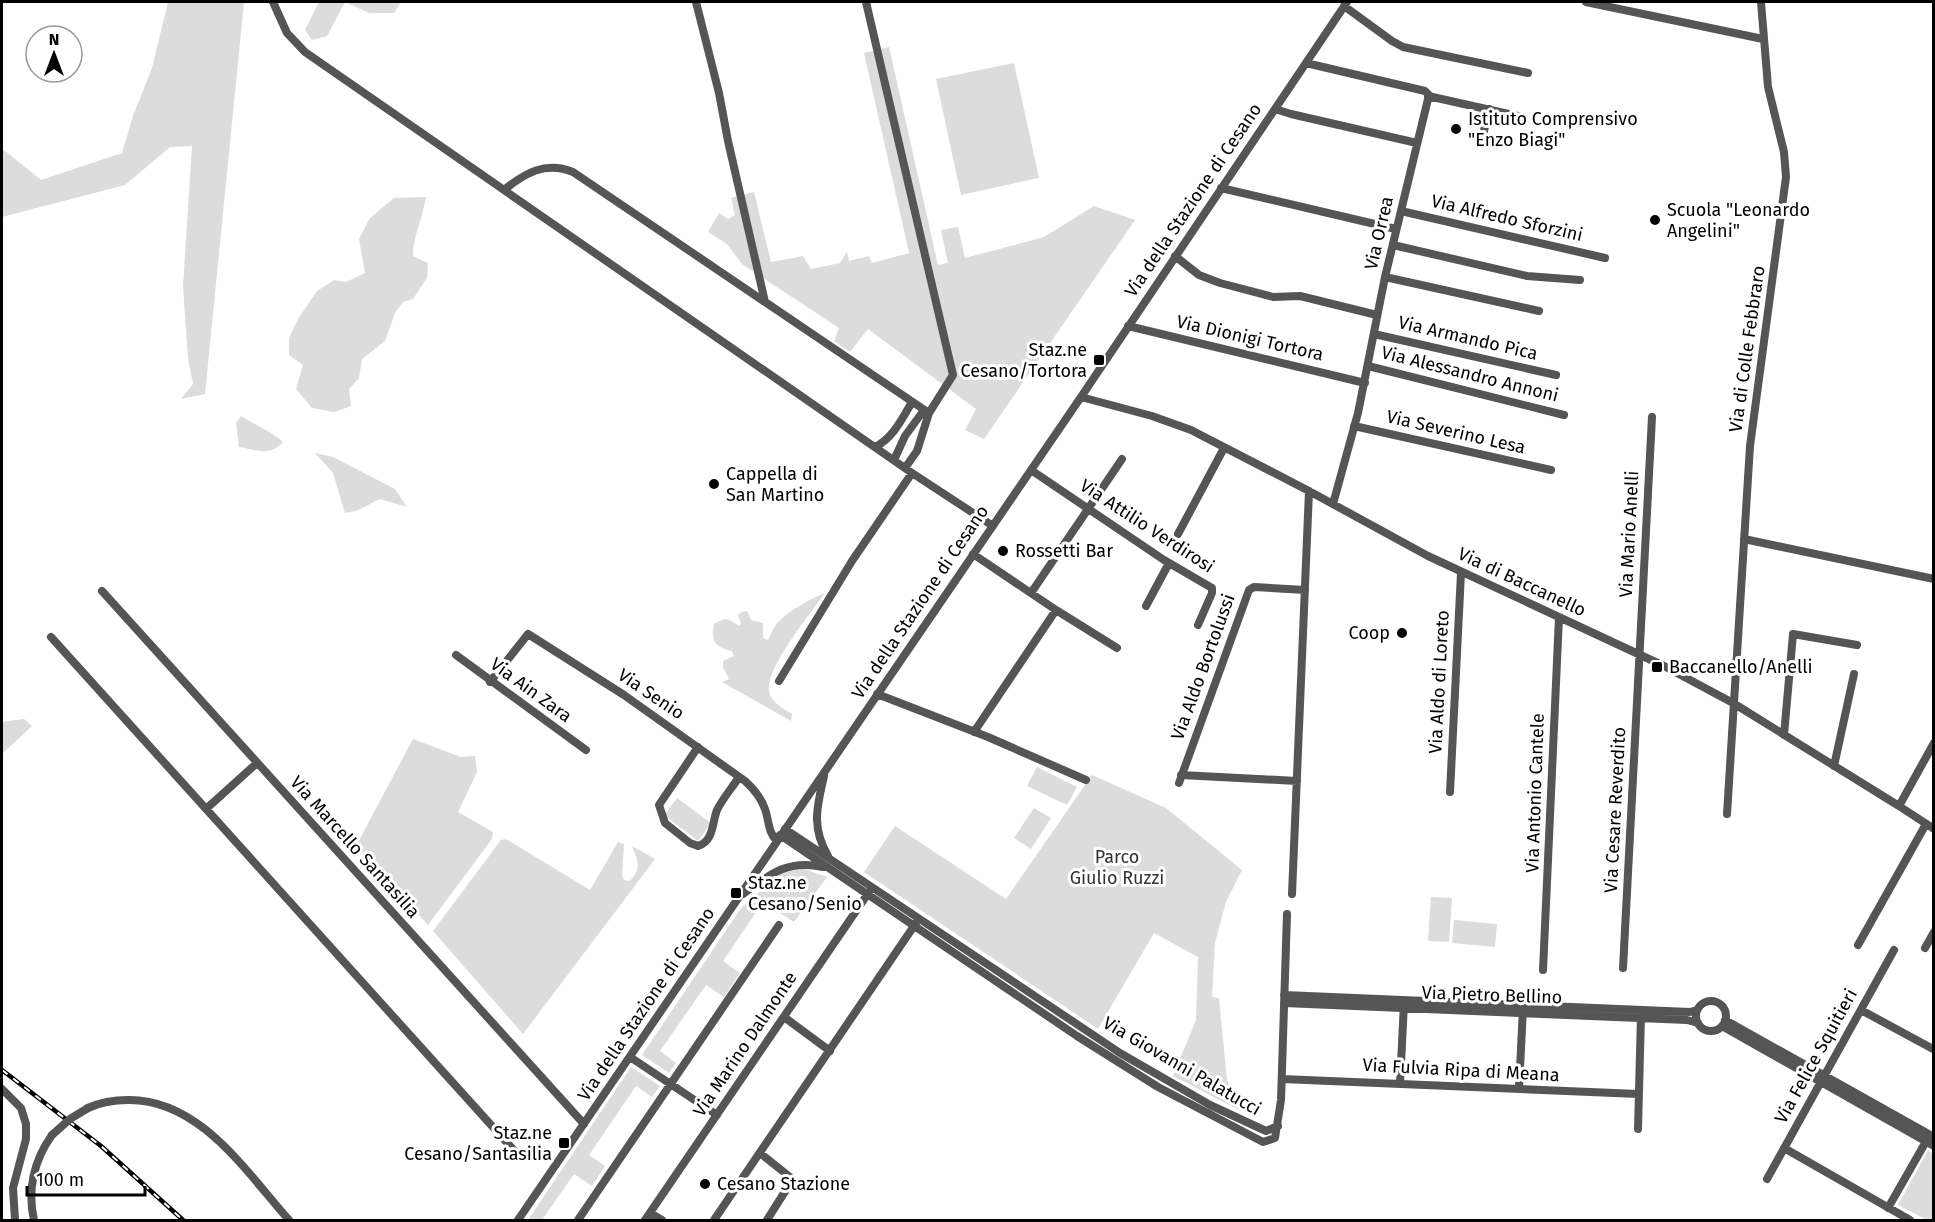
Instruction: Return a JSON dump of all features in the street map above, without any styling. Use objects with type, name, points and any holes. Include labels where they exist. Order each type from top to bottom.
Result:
[{"type":"street","points":[[273,2],[287,33],[305,52],[908,470],[993,526]]},
{"type":"street","points":[[696,2],[719,93],[765,302]]},
{"type":"street","points":[[866,2],[953,375],[926,412],[904,436],[894,460]]},
{"type":"street","points":[[1586,2],[1763,39]]},
{"type":"street","name":"Via di Colle Febbraro","points":[[1727,814],[1750,446],[1786,177],[1784,152],[1768,87],[1761,2]]},
{"type":"street","points":[[1346,4],[1392,41],[1403,47],[1528,73]]},
{"type":"street","name":"Via della Stazione di Cesano","points":[[518,1221],[1081,397],[1346,4]]},
{"type":"street","points":[[1306,63],[1425,91],[1428,96],[1522,117]]},
{"type":"street","name":"Via Orrea","points":[[1333,504],[1365,382],[1385,277],[1428,96]]},
{"type":"street","points":[[1275,109],[1417,143]]},
{"type":"street","points":[[1481,144],[1489,109]]},
{"type":"street","points":[[504,190],[522,176],[538,168],[555,167],[573,172],[926,412]]},
{"type":"street","points":[[1221,188],[1396,229]]},
{"type":"street","name":"Via Alfredo Sforzini","points":[[1401,211],[1605,258]]},
{"type":"street","points":[[1393,245],[1530,277],[1580,280]]},
{"type":"street","points":[[1175,256],[1199,275],[1220,283],[1272,297],[1300,296],[1377,315]]},
{"type":"street","points":[[1385,277],[1539,311]]},
{"type":"street","name":"Via Dionigi Tortora","points":[[1128,326],[1365,382]]},
{"type":"street","name":"Via Armando Pica","points":[[1374,334],[1556,375]]},
{"type":"street","name":"Via Alessandro Annoni","points":[[1368,366],[1564,415]]},
{"type":"street","name":"Via di Baccanello","points":[[1081,397],[1167,420],[1309,491],[1407,546],[1461,573],[1639,654],[1733,703],[1930,827]]},
{"type":"street","points":[[875,447],[883,444],[892,434],[912,402]]},
{"type":"street","points":[[779,681],[908,470],[917,451],[926,412]]},
{"type":"street","name":"Via Mario Anelli","points":[[1639,654],[1653,417]]},
{"type":"street","name":"Via Severino Lesa","points":[[1354,426],[1551,470]]},
{"type":"street","points":[[1178,534],[1224,447]]},
{"type":"street","points":[[1031,593],[1122,459]]},
{"type":"street","name":"Via Attilio Verdirosi","points":[[1031,470],[1169,563],[1213,589],[1198,625]]},
{"type":"street","points":[[1292,894],[1309,491]]},
{"type":"street","points":[[1744,539],[1934,579]]},
{"type":"street","points":[[973,554],[1117,648]]},
{"type":"street","points":[[1146,606],[1169,563]]},
{"type":"street","name":"Via Aldo di Loreto","points":[[1450,792],[1461,573]]},
{"type":"street","name":"Via Aldo Bortolussi","points":[[1297,781],[1180,779],[1249,590],[1254,587],[1305,590]]},
{"type":"street","name":"Via Marcello Santasilia","points":[[102,591],[584,1124]]},
{"type":"street","points":[[974,732],[1056,610]]},
{"type":"street","name":"Via Antonio Cantele","points":[[1544,970],[1559,617]]},
{"type":"street","name":"Via Senio","points":[[490,682],[528,634],[624,695],[740,777],[758,794],[766,811],[771,834],[781,835]]},
{"type":"street","points":[[1784,735],[1793,634],[1857,645]]},
{"type":"street","points":[[51,637],[519,1156]]},
{"type":"street","name":"Via Cesare Reverdito","points":[[1623,968],[1639,654]]},
{"type":"street","name":"Via Ain Zara","points":[[456,656],[586,750]]},
{"type":"street","points":[[1834,766],[1854,674]]},
{"type":"street","points":[[878,694],[1086,780]]},
{"type":"street","points":[[1899,806],[1934,743]]},
{"type":"street","points":[[698,747],[659,805],[665,823],[690,843],[703,845],[709,837],[717,810],[740,777]]},
{"type":"street","points":[[206,809],[257,763]]},
{"type":"street","points":[[825,771],[818,801],[816,824],[820,840],[830,859]]},
{"type":"street","points":[[1858,945],[1930,827]]},
{"type":"street","name":"Via Giovanni Palatucci","points":[[781,835],[830,859],[872,886],[1120,1053],[1210,1105],[1250,1125],[1266,1131],[1278,1126]]},
{"type":"street","name":"Via Giovanni Palatucci","points":[[781,835],[1086,1042],[1158,1088],[1263,1142],[1275,1138],[1278,1126]]},
{"type":"street","points":[[736,900],[771,874],[786,867],[807,863],[830,869]]},
{"type":"street","name":"Via Marino Dalmonte","points":[[647,1217],[872,886]]},
{"type":"street","points":[[1278,1126],[1287,914]]},
{"type":"street","points":[[714,1221],[919,918]]},
{"type":"street","points":[[578,1221],[779,925]]},
{"type":"street","points":[[1925,948],[1934,933]]},
{"type":"street","name":"Via Felice Squitieri","points":[[1767,1179],[1894,950]]},
{"type":"street","name":"Via Pietro Bellino","points":[[1284,999],[1641,1014],[1691,1020],[1698,1023]]},
{"type":"street","points":[[1708,1002],[1717,1003],[1724,1009],[1723,1023],[1710,1031],[1704,1029],[1698,1023],[1697,1010],[1708,1002]]},
{"type":"street","points":[[1400,1084],[1404,1004]]},
{"type":"street","points":[[1519,1089],[1523,1009]]},
{"type":"street","name":"Via Pietro Bellino","points":[[1641,1014],[1697,1010]]},
{"type":"street","points":[[1861,1010],[1933,1049]]},
{"type":"street","points":[[1638,1129],[1641,1014]]},
{"type":"street","points":[[784,1017],[830,1051]]},
{"type":"street","points":[[1723,1023],[1931,1140],[1888,1208]]},
{"type":"street","points":[[630,1057],[717,1115]]},
{"type":"street","name":"Via Fulvia Ripa di Meana","points":[[1281,1079],[1638,1094]]},
{"type":"street","points":[[2,1089],[21,1108],[26,1124],[26,1139],[13,1188],[15,1221]]},
{"type":"street","points":[[34,1221],[31,1205],[32,1182],[41,1153],[52,1135],[70,1119],[88,1108],[105,1102],[138,1100],[159,1103],[183,1113],[208,1131],[225,1147],[289,1221]]},
{"type":"street","points":[[1784,1148],[1910,1221]]},
{"type":"street","points":[[760,1153],[790,1177],[791,1182],[767,1221]]},
{"type":"street","points":[[647,1217],[662,1221]]},
{"type":"green space","points":[[168,2],[244,2],[205,394],[181,399],[193,384],[188,358],[183,286],[192,146],[170,147],[125,185],[2,217],[2,151],[4,150],[41,180],[122,153],[133,116],[152,68]]},
{"type":"green space","points":[[319,2],[345,2],[327,36],[312,40],[305,30]]},
{"type":"green space","points":[[345,2],[401,2],[394,13],[369,13]]},
{"type":"green space","points":[[889,47],[938,265],[948,263],[941,230],[958,227],[965,258],[1044,237],[1094,206],[1135,220],[984,439],[965,430],[976,409],[868,329],[850,352],[834,341],[839,328],[742,264],[727,244],[708,232],[719,213],[728,219],[735,215],[731,198],[754,192],[771,262],[803,256],[811,269],[840,263],[847,252],[849,261],[869,256],[872,263],[909,253],[864,53]]},
{"type":"green space","points":[[1014,63],[1039,178],[961,195],[936,79]]},
{"type":"green space","points":[[426,197],[413,256],[428,263],[427,278],[413,299],[403,302],[395,313],[385,341],[362,359],[359,378],[349,389],[351,406],[334,412],[312,408],[296,389],[303,365],[289,355],[289,338],[298,319],[317,291],[334,280],[346,282],[365,273],[359,239],[370,218],[394,198]]},
{"type":"green space","points":[[241,416],[283,442],[268,451],[239,447],[236,423]]},
{"type":"green space","points":[[315,453],[333,457],[395,489],[407,507],[380,499],[356,511],[345,513],[333,473]]},
{"type":"green space","points":[[825,593],[789,643],[769,685],[772,698],[792,714],[791,721],[722,682],[729,679],[723,667],[723,661],[734,656],[732,651],[716,643],[713,635],[714,624],[727,619],[739,626],[741,624],[738,615],[747,611],[751,620],[763,623],[763,638],[768,640],[775,626],[784,616]]},
{"type":"green space","points":[[24,719],[32,726],[2,754],[2,722]]},
{"type":"green space","points":[[413,739],[461,757],[475,756],[477,772],[458,812],[493,832],[492,839],[428,925],[356,846]]},
{"type":"green space","points":[[1037,767],[1077,787],[1067,805],[1027,786]]},
{"type":"green space","name":"Parco Giulio Ruzzi","points":[[1092,775],[1166,808],[1242,870],[1226,902],[1215,943],[1212,997],[1219,998],[1227,1080],[1241,1111],[1173,1076],[1196,1020],[1198,957],[1154,933],[1098,1029],[864,872],[895,826],[1006,899]]},
{"type":"green space","points":[[677,798],[711,823],[698,841],[664,815]]},
{"type":"green space","points":[[1034,808],[1051,818],[1031,849],[1014,838]]},
{"type":"green space","points":[[506,839],[590,890],[618,842],[624,844],[622,874],[624,880],[630,881],[637,868],[632,846],[655,859],[523,1034],[433,931],[501,840]]},
{"type":"green space","points":[[804,869],[827,877],[794,922],[763,902],[723,961],[740,973],[724,997],[706,985],[660,1051],[676,1063],[669,1073],[642,1055],[741,908],[784,872]]},
{"type":"green space","points":[[1431,897],[1452,898],[1449,942],[1428,941]]},
{"type":"green space","points":[[1454,920],[1497,924],[1495,947],[1452,943]]},
{"type":"green space","points":[[631,1067],[660,1086],[652,1097],[636,1086],[589,1155],[605,1166],[592,1186],[574,1174],[542,1220],[528,1220]]},
{"type":"green space","points":[[1928,1150],[1933,1154],[1933,1220],[1927,1220],[1898,1205]]},
{"type":"railway","points":[[2,1070],[101,1146],[183,1220]]},
{"type":"place","name":"Istituto Comprensivo \"Enzo Biagi\"","points":[[1456,129]]},
{"type":"place","name":"Scuola \"Leonardo Angelini\"","points":[[1655,220]]},
{"type":"place","name":"Staz.ne Cesano/Tortora","points":[[1099,360]]},
{"type":"place","name":"Cappella di San Martino","points":[[714,484]]},
{"type":"place","name":"Rossetti Bar","points":[[1003,551]]},
{"type":"place","name":"Coop","points":[[1402,633]]},
{"type":"place","name":"Baccanello/Anelli","points":[[1657,667]]},
{"type":"place","name":"Staz.ne Cesano/Senio","points":[[736,893]]},
{"type":"place","name":"Staz.ne Cesano/Santasilia","points":[[564,1143]]},
{"type":"place","name":"Cesano Stazione","points":[[705,1184]]}]
